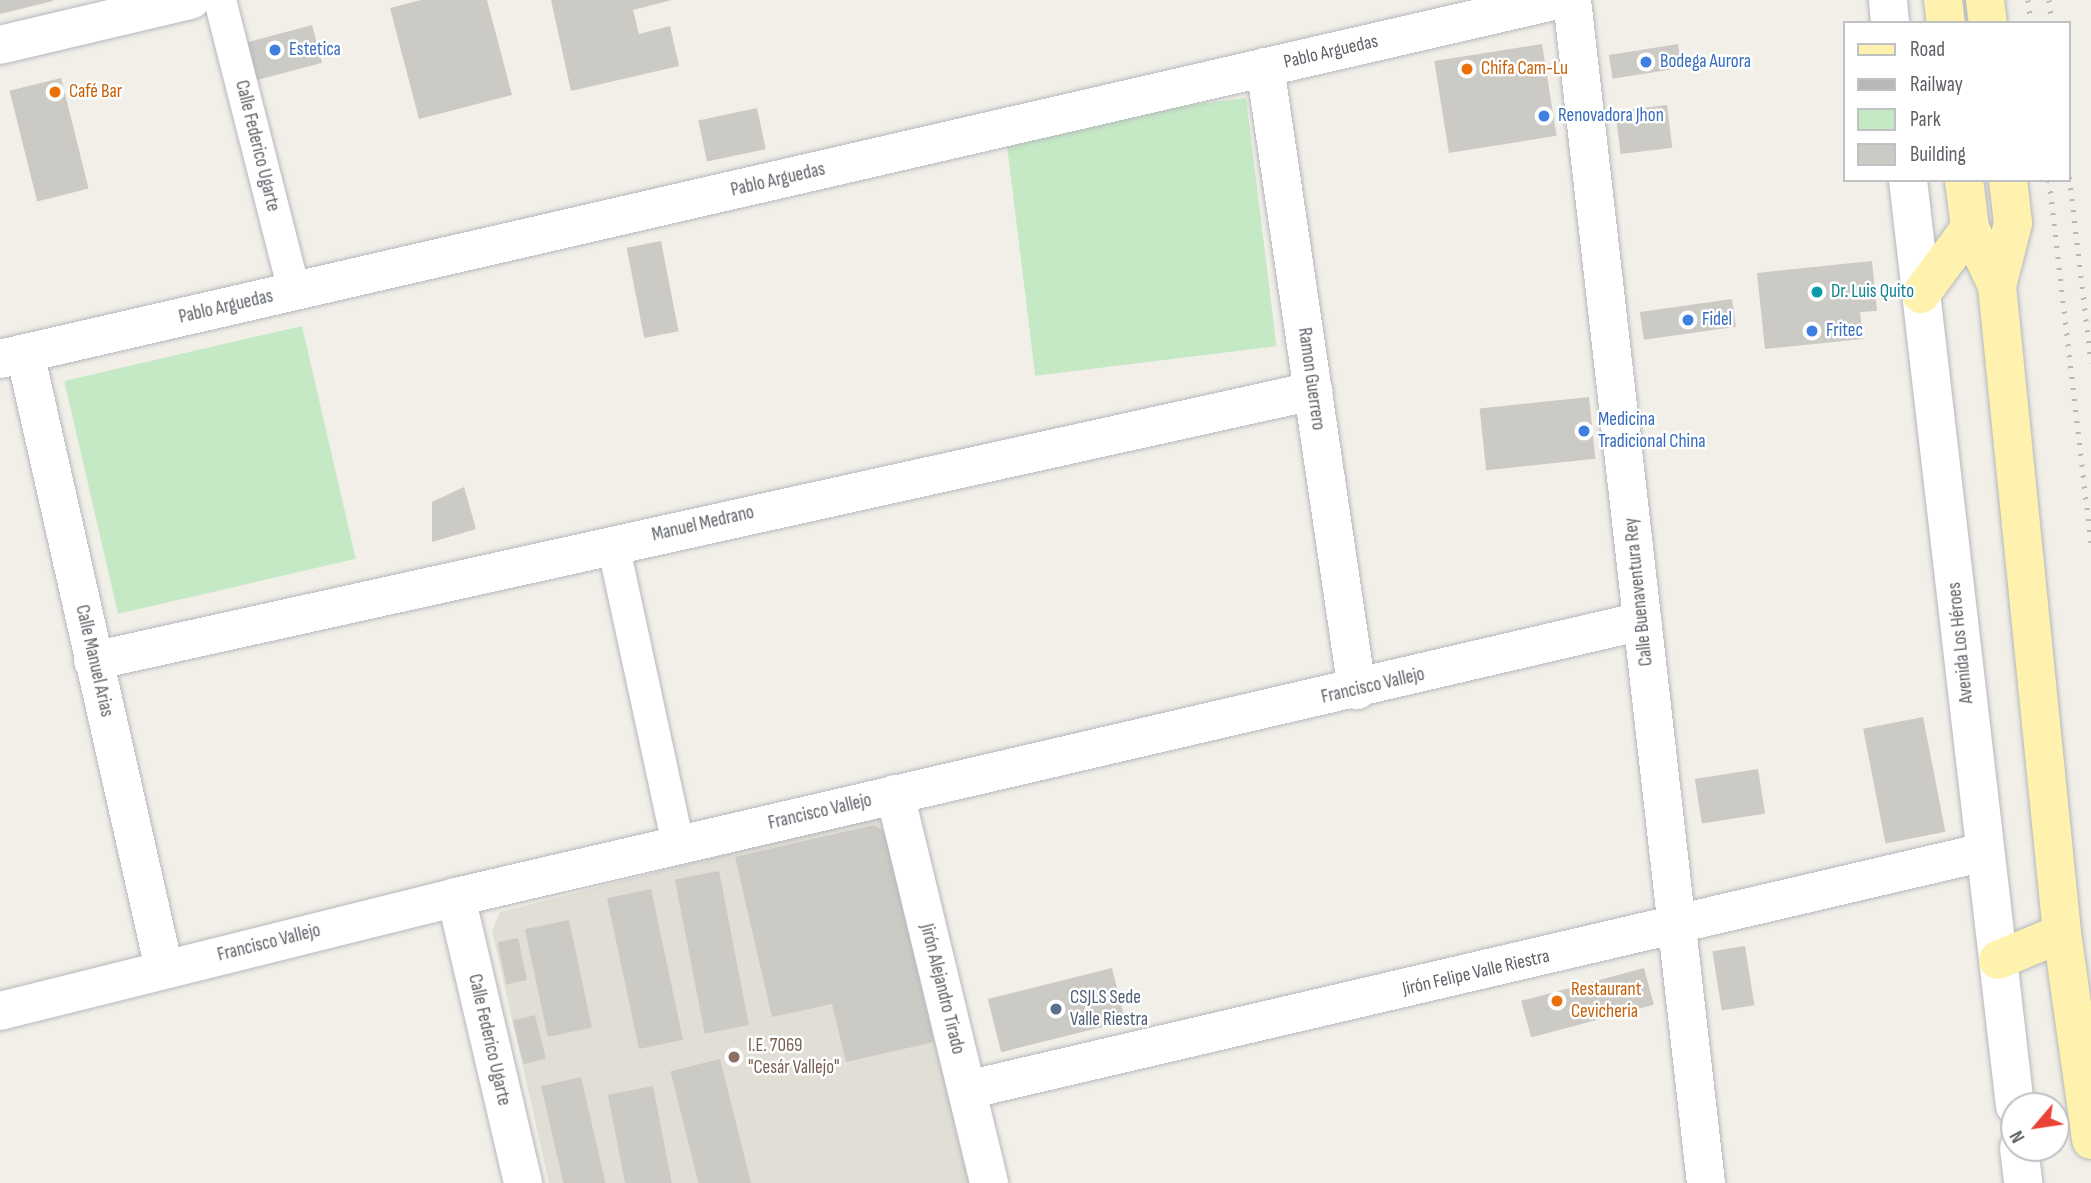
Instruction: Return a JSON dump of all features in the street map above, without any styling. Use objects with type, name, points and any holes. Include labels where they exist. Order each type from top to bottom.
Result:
[{"type":"main road","points":[[1943,0],[1945,21]]},
{"type":"main road","points":[[1985,0],[1988,21]]},
{"type":"main road","points":[[1964,182],[1970,228],[1997,286],[2062,933],[2091,1140]]},
{"type":"main road","points":[[1997,286],[2013,223],[2008,182]]},
{"type":"main road","points":[[1921,294],[1970,228]]},
{"type":"main road","points":[[1997,960],[2062,933]]},
{"type":"street","points":[[0,45],[191,0]]},
{"type":"street","name":"Calle Federico Ugarte","points":[[220,0],[294,291]]},
{"type":"street","name":"Pablo Arguedas","points":[[13,356],[1557,0]]},
{"type":"street","name":"Calle Buenaventura Rey","points":[[1572,0],[1706,1183]]},
{"type":"street","points":[[1888,0],[1890,21]]},
{"type":"street","name":"Ramon Guerrero","points":[[1265,67],[1357,690]]},
{"type":"street","name":"Avenida Los Héroes","points":[[1908,182],[2013,1092]]},
{"type":"street","name":"Calle Manuel Arias","points":[[13,356],[93,661],[164,969]]},
{"type":"street","name":"Manuel Medrano","points":[[93,661],[1313,391]]},
{"type":"street","points":[[612,544],[678,845]]},
{"type":"street","name":"Francisco Vallejo","points":[[0,1011],[456,897],[1357,690],[1642,621]]},
{"type":"street","name":"Jirón Alejandro Tirado","points":[[895,794],[989,1183]]},
{"type":"street","name":"Jirón Felipe Valle Riestra","points":[[967,1090],[1676,927],[1984,852]]},
{"type":"street","name":"Calle Federico Ugarte","points":[[456,897],[523,1183]]},
{"type":"street","points":[[2021,1162],[2024,1183]]},
{"type":"shaded area","name":"I.E. 7069 \"Cesár Vallejo\"","points":[[879,815],[894,823],[977,1183],[549,1183],[492,931],[500,912]]},
{"type":"green space","points":[[1246,98],[1276,346],[1035,376],[1005,128]]},
{"type":"green space","points":[[302,326],[356,559],[118,614],[64,381]]},
{"type":"building","points":[[0,0],[53,0],[53,1],[0,14]]},
{"type":"building","points":[[421,0],[487,0],[512,95],[419,119],[390,8]]},
{"type":"building","points":[[551,0],[672,0],[633,10],[639,34],[670,26],[679,66],[571,91]]},
{"type":"building","points":[[312,25],[322,63],[254,81],[244,43]]},
{"type":"building","points":[[1542,44],[1557,136],[1449,153],[1434,61]]},
{"type":"building","name":"Bodega Aurora","points":[[1678,44],[1682,68],[1613,79],[1609,55]]},
{"type":"building","points":[[61,78],[89,189],[37,201],[10,91]]},
{"type":"building","points":[[1667,105],[1672,148],[1621,154],[1615,111]]},
{"type":"building","points":[[757,108],[766,149],[707,162],[698,120]]},
{"type":"building","points":[[661,241],[679,331],[644,338],[627,248]]},
{"type":"building","name":"Dr. Luis Quito","points":[[1872,261],[1877,311],[1860,312],[1863,339],[1765,349],[1757,273]]},
{"type":"building","name":"Fidel","points":[[1732,299],[1736,327],[1644,340],[1640,312]]},
{"type":"building","points":[[1589,397],[1595,459],[1486,470],[1480,408]]},
{"type":"building","points":[[464,487],[476,529],[432,542],[432,502]]},
{"type":"building","points":[[1923,717],[1945,832],[1885,843],[1863,729]]},
{"type":"building","points":[[1758,769],[1765,813],[1702,823],[1695,779]]},
{"type":"building","points":[[874,825],[885,832],[934,1042],[846,1062],[832,1004],[772,1017],[735,857]]},
{"type":"building","points":[[719,871],[749,1025],[705,1034],[675,880]]},
{"type":"building","points":[[651,889],[683,1040],[639,1049],[607,898]]},
{"type":"building","points":[[569,920],[592,1028],[548,1037],[525,929]]},
{"type":"building","points":[[518,938],[527,980],[506,984],[497,942]]},
{"type":"building","points":[[1745,946],[1754,1005],[1722,1010],[1712,951]]},
{"type":"building","name":"CSJLS Sede Valle Riestra","points":[[1112,968],[1125,1021],[1001,1052],[988,999]]},
{"type":"building","points":[[1644,968],[1654,1005],[1531,1038],[1521,1001]]},
{"type":"building","points":[[535,1015],[546,1059],[524,1064],[513,1021]]},
{"type":"building","points":[[720,1059],[751,1183],[698,1183],[671,1071]]},
{"type":"building","points":[[581,1077],[605,1183],[563,1183],[541,1086]]},
{"type":"building","points":[[653,1086],[672,1183],[625,1183],[608,1095]]},
{"type":"railway","points":[[2028,0],[2031,21]]},
{"type":"railway","points":[[2049,0],[2052,21]]},
{"type":"railway","points":[[2049,182],[2091,544]]},
{"type":"railway","points":[[2070,182],[2091,363]]},
{"type":"place","name":"Estetica","points":[[275,50]]},
{"type":"place","name":"Bodega Aurora","points":[[1646,62]]},
{"type":"place","name":"Chifa Cam-Lu","points":[[1467,69]]},
{"type":"place","name":"Café Bar","points":[[55,92]]},
{"type":"place","name":"Renovadora Jhon","points":[[1544,116]]},
{"type":"place","name":"Dr. Luis Quito","points":[[1817,292]]},
{"type":"place","name":"Fidel","points":[[1688,320]]},
{"type":"place","name":"Fritec","points":[[1812,331]]},
{"type":"place","name":"Medicina Tradicional China","points":[[1584,431]]},
{"type":"place","name":"Restaurant Cevicheria","points":[[1557,1001]]},
{"type":"place","name":"CSJLS Sede Valle Riestra","points":[[1056,1009]]},
{"type":"place","name":"I.E. 7069 \"Cesár Vallejo\"","points":[[734,1057]]}]
